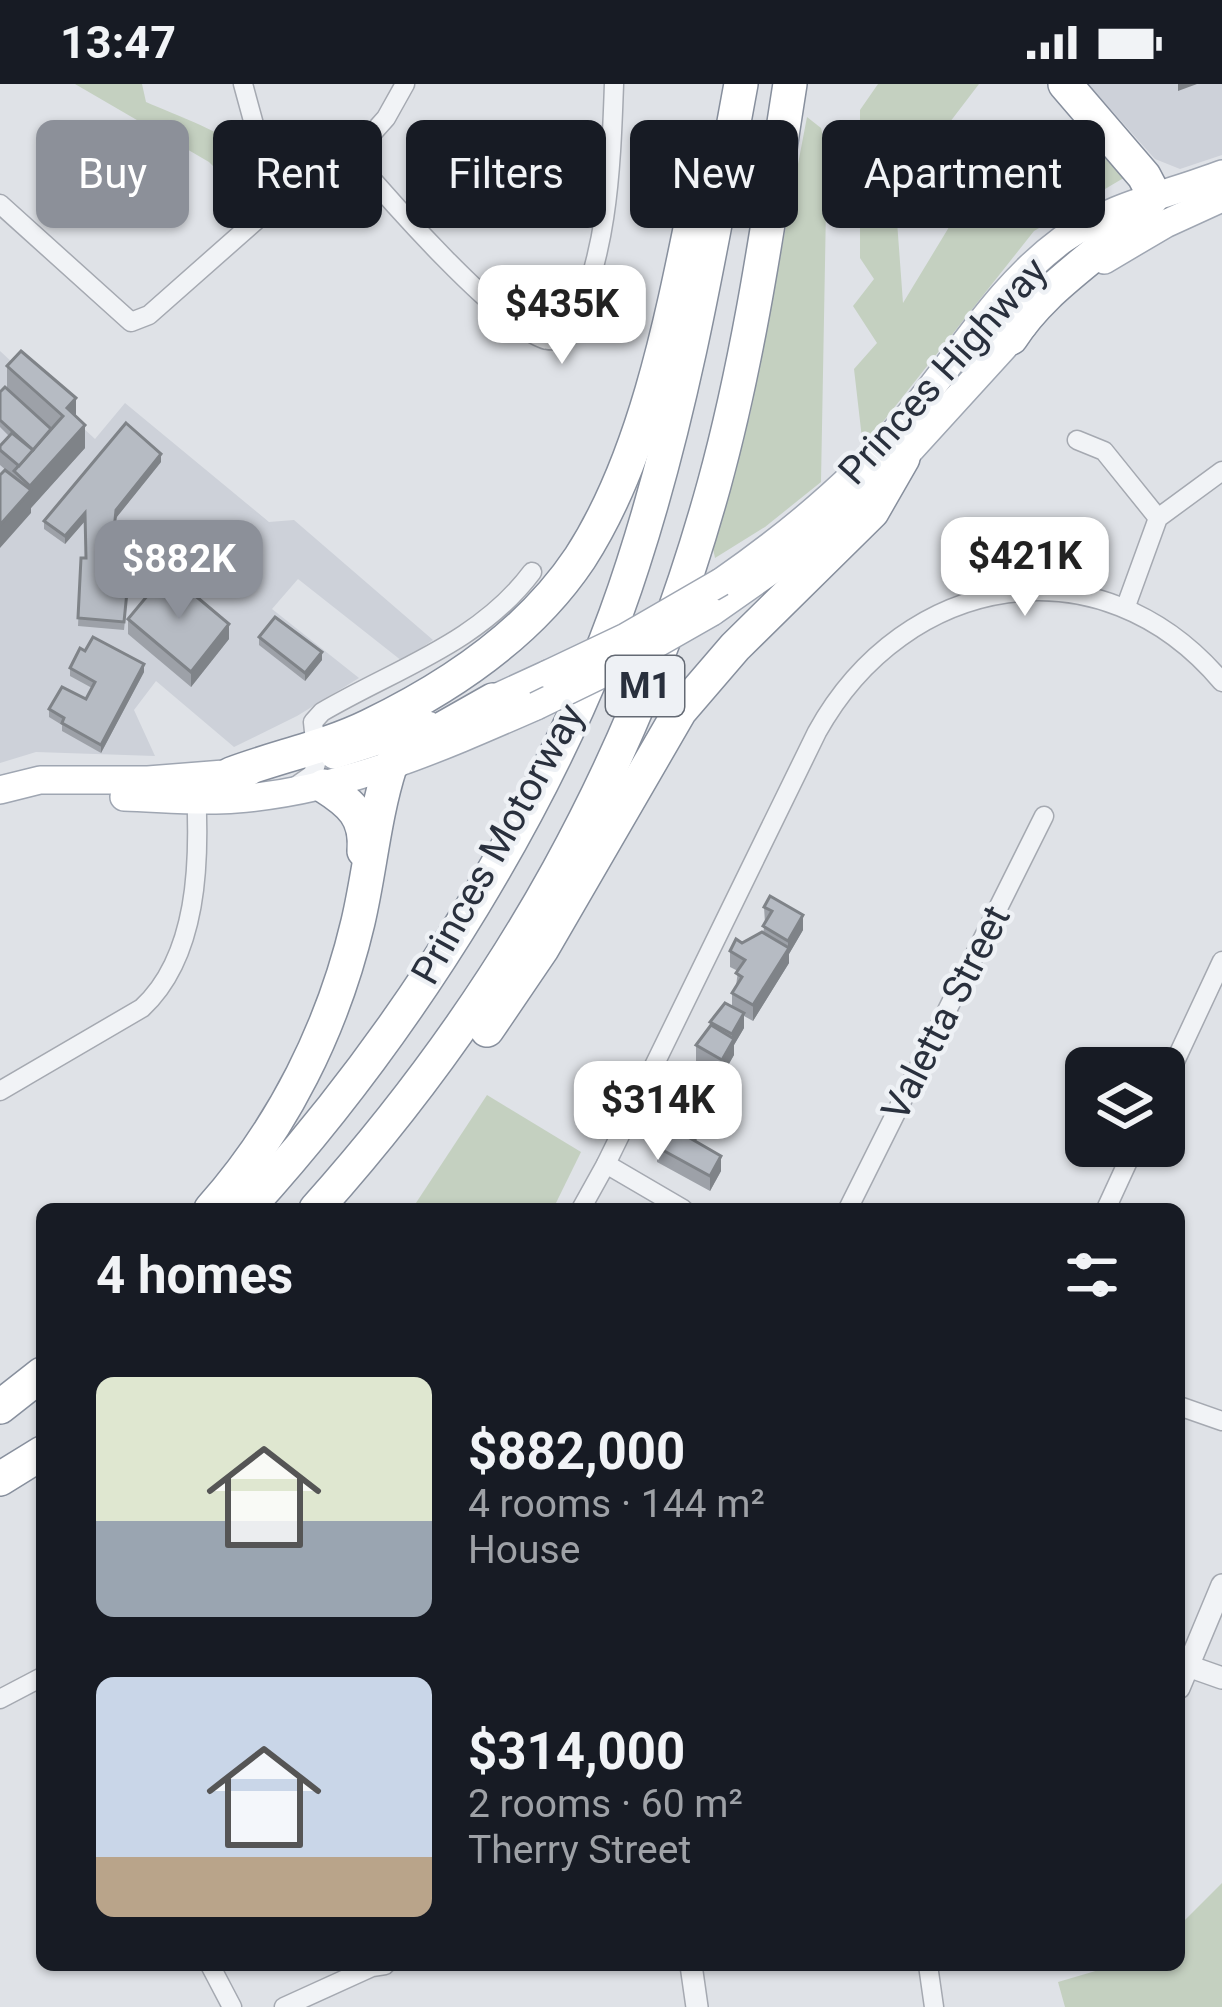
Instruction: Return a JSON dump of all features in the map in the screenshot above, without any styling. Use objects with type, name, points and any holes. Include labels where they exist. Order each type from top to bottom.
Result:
[{"type":"highway","points":[[231,774],[318,764],[369,726],[459,674],[526,621],[580,557],[605,511],[655,379],[720,84]]},
{"type":"highway","name":"Princes Motorway","points":[[253,1203],[393,1027],[476,898],[565,734],[633,566],[675,417],[741,84]]},
{"type":"highway","name":"Princes Motorway","points":[[321,1203],[389,1127],[448,1050],[549,893],[646,685],[714,482],[759,285],[790,84]]},
{"type":"highway","points":[[1011,338],[1028,312],[1064,275],[1138,217],[1154,195],[1144,176],[1066,84]]},
{"type":"highway","points":[[346,1203],[425,1112],[506,1002],[567,908],[680,711],[735,647],[872,512],[903,458]]},
{"type":"highway","points":[[216,1203],[254,1159],[321,1036],[357,928],[390,767],[404,751],[494,700]]},
{"type":"highway","points":[[318,764],[357,811],[365,842],[339,982]]},
{"type":"highway","points":[[0,1407],[36,1379]]},
{"type":"highway","points":[[0,1425],[36,1398]]},
{"type":"highway","points":[[0,1479],[36,1457]]},
{"type":"main road","name":"Princes Highway","points":[[0,790],[40,780],[278,794],[318,764],[494,700],[626,637],[722,582],[816,510],[885,442],[1031,265],[1091,221],[1222,174]]},
{"type":"main road","name":"Princes Highway","points":[[318,764],[390,767],[536,706],[712,612],[786,560],[903,458],[1011,338],[1103,261],[1165,224],[1222,198]]},
{"type":"main road","name":"Princes Highway","points":[[0,807],[56,796],[196,788],[231,774]]},
{"type":"street","points":[[243,84],[253,120]]},
{"type":"street","points":[[382,122],[405,84]]},
{"type":"street","points":[[382,190],[428,243],[511,317],[547,341],[566,340],[580,313],[602,239],[614,84]]},
{"type":"street","points":[[0,204],[131,322],[149,315],[247,228]]},
{"type":"street","points":[[1077,440],[1104,451],[1158,518]]},
{"type":"street","points":[[1126,606],[1158,518],[1222,471]]},
{"type":"street","points":[[318,764],[313,722],[322,712],[430,659],[506,599],[532,572]]},
{"type":"street","points":[[583,1203],[834,700],[855,673],[921,624],[964,603],[1008,592],[1087,596],[1126,606],[1166,628],[1222,682]]},
{"type":"street","points":[[0,1090],[142,1008],[160,991],[186,935],[196,788]]},
{"type":"street","name":"Valetta Street","points":[[851,1203],[1044,816]]},
{"type":"street","points":[[1182,1047],[1222,961]]},
{"type":"street","points":[[606,1164],[672,1203]]},
{"type":"street","points":[[1109,1203],[1125,1167]]},
{"type":"street","points":[[1185,1408],[1222,1421]]},
{"type":"street","points":[[1185,1673],[1222,1586]]},
{"type":"street","points":[[1188,1666],[1222,1678]]},
{"type":"street","points":[[0,1699],[36,1680]]},
{"type":"street","points":[[213,1971],[232,2007]]},
{"type":"street","points":[[284,2007],[365,1971]]},
{"type":"street","points":[[692,1971],[697,2007]]},
{"type":"street","points":[[929,1971],[934,2007]]},
{"type":"shaded area","points":[[1088,84],[1222,84],[1222,155],[1180,169],[1155,159]]},
{"type":"shaded area","points":[[0,351],[95,439],[125,403],[269,522],[294,520],[433,640],[402,661],[298,579],[272,609],[359,678],[234,747],[156,681],[134,710],[155,756],[36,752],[0,763]]},
{"type":"green space","points":[[75,84],[142,84],[146,102],[186,120],[137,120]]},
{"type":"green space","points":[[878,84],[979,84],[952,120],[860,120],[860,110]]},
{"type":"green space","points":[[807,117],[822,132],[822,228],[826,228],[821,482],[765,527],[715,558],[712,544],[750,415],[786,228],[798,228],[798,164]]},
{"type":"green space","points":[[189,121],[213,132],[213,166],[189,150]]},
{"type":"green space","points":[[1110,153],[1127,176],[1105,189],[1105,154]]},
{"type":"green space","points":[[860,228],[897,228],[903,303],[948,228],[1039,228],[863,447],[854,369],[877,343],[853,306],[874,279],[860,258]]},
{"type":"green space","points":[[487,1095],[581,1152],[556,1203],[416,1203]]},
{"type":"green space","points":[[1222,1883],[1222,2007],[1065,2007],[1058,1982],[1096,1971],[1185,1971],[1185,1920]]},
{"type":"building","points":[[21,351],[76,398],[67,408],[85,425],[30,486],[14,471],[63,416],[7,366]]},
{"type":"building","points":[[5,387],[51,429],[33,450],[0,420],[0,392]]},
{"type":"building","points":[[126,423],[161,454],[116,510],[111,561],[130,562],[124,622],[78,618],[81,558],[86,558],[85,513],[65,536],[44,521]]},
{"type":"building","points":[[12,433],[33,450],[19,466],[0,450]]},
{"type":"building","points":[[5,470],[31,490],[0,525],[0,475]]},
{"type":"building","points":[[167,572],[229,624],[191,672],[128,619]]},
{"type":"building","points":[[275,617],[322,652],[305,673],[259,637]]},
{"type":"building","points":[[93,637],[144,664],[101,745],[62,723],[64,718],[49,709],[62,687],[86,699],[95,682],[70,668],[80,648],[85,651]]},
{"type":"building","points":[[770,896],[803,915],[788,941],[763,926],[772,911],[764,907]]},
{"type":"building","points":[[762,932],[789,948],[753,1005],[732,993],[742,977],[736,973],[745,960],[730,951],[736,939],[742,943]]},
{"type":"building","points":[[725,1003],[744,1013],[732,1034],[710,1022]]},
{"type":"building","points":[[711,1025],[734,1039],[722,1060],[696,1045]]},
{"type":"building","points":[[695,1063],[736,1081],[718,1107],[681,1087]]},
{"type":"building","points":[[671,1080],[683,1087],[676,1094],[666,1089]]},
{"type":"building","points":[[679,1089],[707,1106],[691,1133],[673,1123],[681,1103],[674,1098]]},
{"type":"building","points":[[669,1126],[721,1156],[710,1176],[657,1147]]}]
